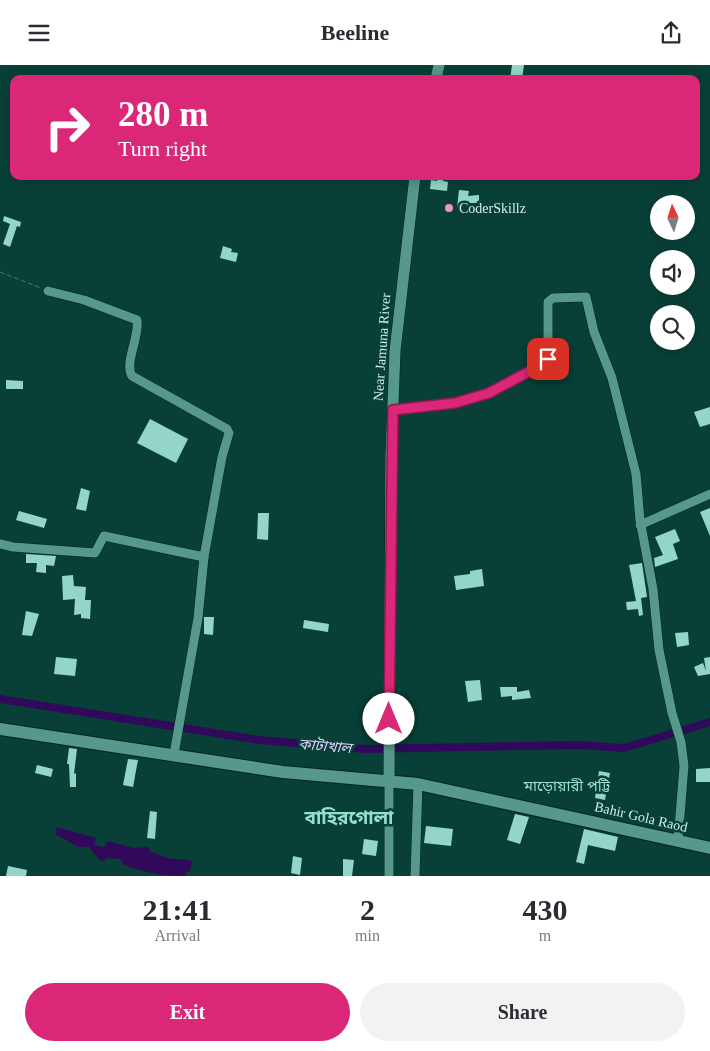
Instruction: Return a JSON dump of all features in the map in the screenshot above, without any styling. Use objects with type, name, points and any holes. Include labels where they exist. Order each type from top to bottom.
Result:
[{"type":"main road","name":"Bahir Gola Raod","points":[[0,729],[174,750],[283,771],[389,777],[710,848]]},
{"type":"street","name":"Near Jamuna River","points":[[389,777],[393,410],[396,337],[415,180]]},
{"type":"street","points":[[48,291],[84,300],[137,320],[137,333],[129,370],[132,376],[227,429],[229,437],[222,457],[204,557],[198,618],[174,750]]},
{"type":"street","points":[[393,410],[455,403],[489,393],[545,363],[548,359],[548,302],[553,298],[584,296],[594,332],[612,378],[627,431],[636,474],[640,525],[653,589],[659,650],[681,742],[684,766],[678,840]]},
{"type":"street","points":[[640,525],[710,494]]},
{"type":"street","points":[[0,544],[13,547],[95,553],[104,536],[204,557]]},
{"type":"street","points":[[389,777],[389,876]]},
{"type":"street","points":[[415,876],[418,784]]},
{"type":"path","points":[[0,272],[48,291]]},
{"type":"shaded area","points":[[57,827],[96,838],[94,845],[104,847],[108,841],[133,848],[148,847],[151,852],[172,859],[190,860],[192,861],[190,872],[186,872],[186,876],[162,875],[124,865],[120,859],[106,858],[104,861],[99,860],[89,847],[78,847],[55,834]]},
{"type":"building","points":[[512,65],[524,65],[523,75],[511,75]]},
{"type":"building","points":[[431,180],[443,180],[448,182],[447,191],[430,189]]},
{"type":"building","points":[[459,190],[469,191],[468,196],[479,195],[479,203],[464,203],[463,208],[457,208]]},
{"type":"building","points":[[4,216],[21,222],[20,227],[17,226],[10,247],[3,244],[10,224],[3,221]]},
{"type":"building","points":[[223,246],[232,249],[231,252],[238,253],[236,262],[220,258]]},
{"type":"building","points":[[6,380],[23,381],[23,389],[6,389]]},
{"type":"building","points":[[710,407],[710,424],[700,427],[694,412]]},
{"type":"building","points":[[150,419],[188,439],[176,463],[137,443]]},
{"type":"building","points":[[81,488],[90,491],[86,511],[76,509]]},
{"type":"building","points":[[710,508],[710,536],[700,512]]},
{"type":"building","points":[[19,511],[47,519],[44,528],[16,520]]},
{"type":"building","points":[[258,513],[269,513],[268,540],[257,539]]},
{"type":"building","points":[[675,529],[680,541],[673,544],[678,559],[655,567],[654,558],[663,555],[655,537]]},
{"type":"building","points":[[26,554],[56,556],[54,566],[46,565],[46,573],[36,572],[37,563],[26,563]]},
{"type":"building","points":[[642,563],[647,597],[641,598],[643,615],[639,616],[638,609],[627,610],[626,602],[636,601],[629,565]]},
{"type":"building","points":[[482,569],[484,586],[456,590],[454,576],[470,574],[470,571]]},
{"type":"building","points":[[73,575],[74,586],[86,587],[85,600],[91,600],[90,619],[81,618],[81,614],[74,615],[75,599],[63,600],[62,576]]},
{"type":"building","points":[[26,611],[39,614],[32,636],[22,635]]},
{"type":"building","points":[[204,617],[214,617],[213,635],[204,634]]},
{"type":"building","points":[[304,620],[329,624],[328,632],[303,628]]},
{"type":"building","points":[[688,632],[689,645],[677,647],[675,633]]},
{"type":"building","points":[[56,657],[77,659],[75,676],[54,674]]},
{"type":"building","points":[[710,657],[710,674],[698,676],[694,667],[703,663],[706,671],[704,658]]},
{"type":"building","points":[[480,680],[482,700],[468,702],[465,681]]},
{"type":"building","points":[[500,687],[517,687],[517,692],[529,690],[531,698],[512,700],[512,696],[501,697]]},
{"type":"building","points":[[69,748],[77,749],[74,774],[76,773],[76,787],[70,787],[69,764],[67,764]]},
{"type":"building","points":[[128,759],[138,760],[133,787],[123,785]]},
{"type":"building","points":[[37,765],[53,769],[51,777],[35,773]]},
{"type":"building","points":[[710,768],[710,782],[696,782],[696,769]]},
{"type":"building","points":[[599,771],[610,773],[605,800],[595,798]]},
{"type":"building","points":[[150,811],[157,812],[155,839],[147,838]]},
{"type":"building","points":[[515,814],[529,817],[520,844],[507,840]]},
{"type":"building","points":[[426,826],[453,829],[451,846],[424,843]]},
{"type":"building","points":[[584,829],[618,837],[615,851],[588,845],[584,864],[576,862]]},
{"type":"building","points":[[364,839],[378,841],[376,856],[362,854]]},
{"type":"building","points":[[293,856],[302,858],[300,875],[291,873]]},
{"type":"building","points":[[343,859],[354,860],[352,876],[343,876]]},
{"type":"building","points":[[8,866],[27,870],[26,876],[6,876]]},
{"type":"waterway","name":"কাটাখাল","points":[[0,699],[259,740],[365,749],[580,745],[624,748],[710,722]]},
{"type":"place","name":"CoderSkillz","points":[[449,208]]},
{"type":"district","name":"মাড়োয়ারী পট্টি","points":[[567,786]]},
{"type":"district","name":"বাহিরগোলা","points":[[349,817]]},
{"type":"route","points":[[389,719],[393,410],[455,403],[489,393],[545,363],[548,359]]}]
